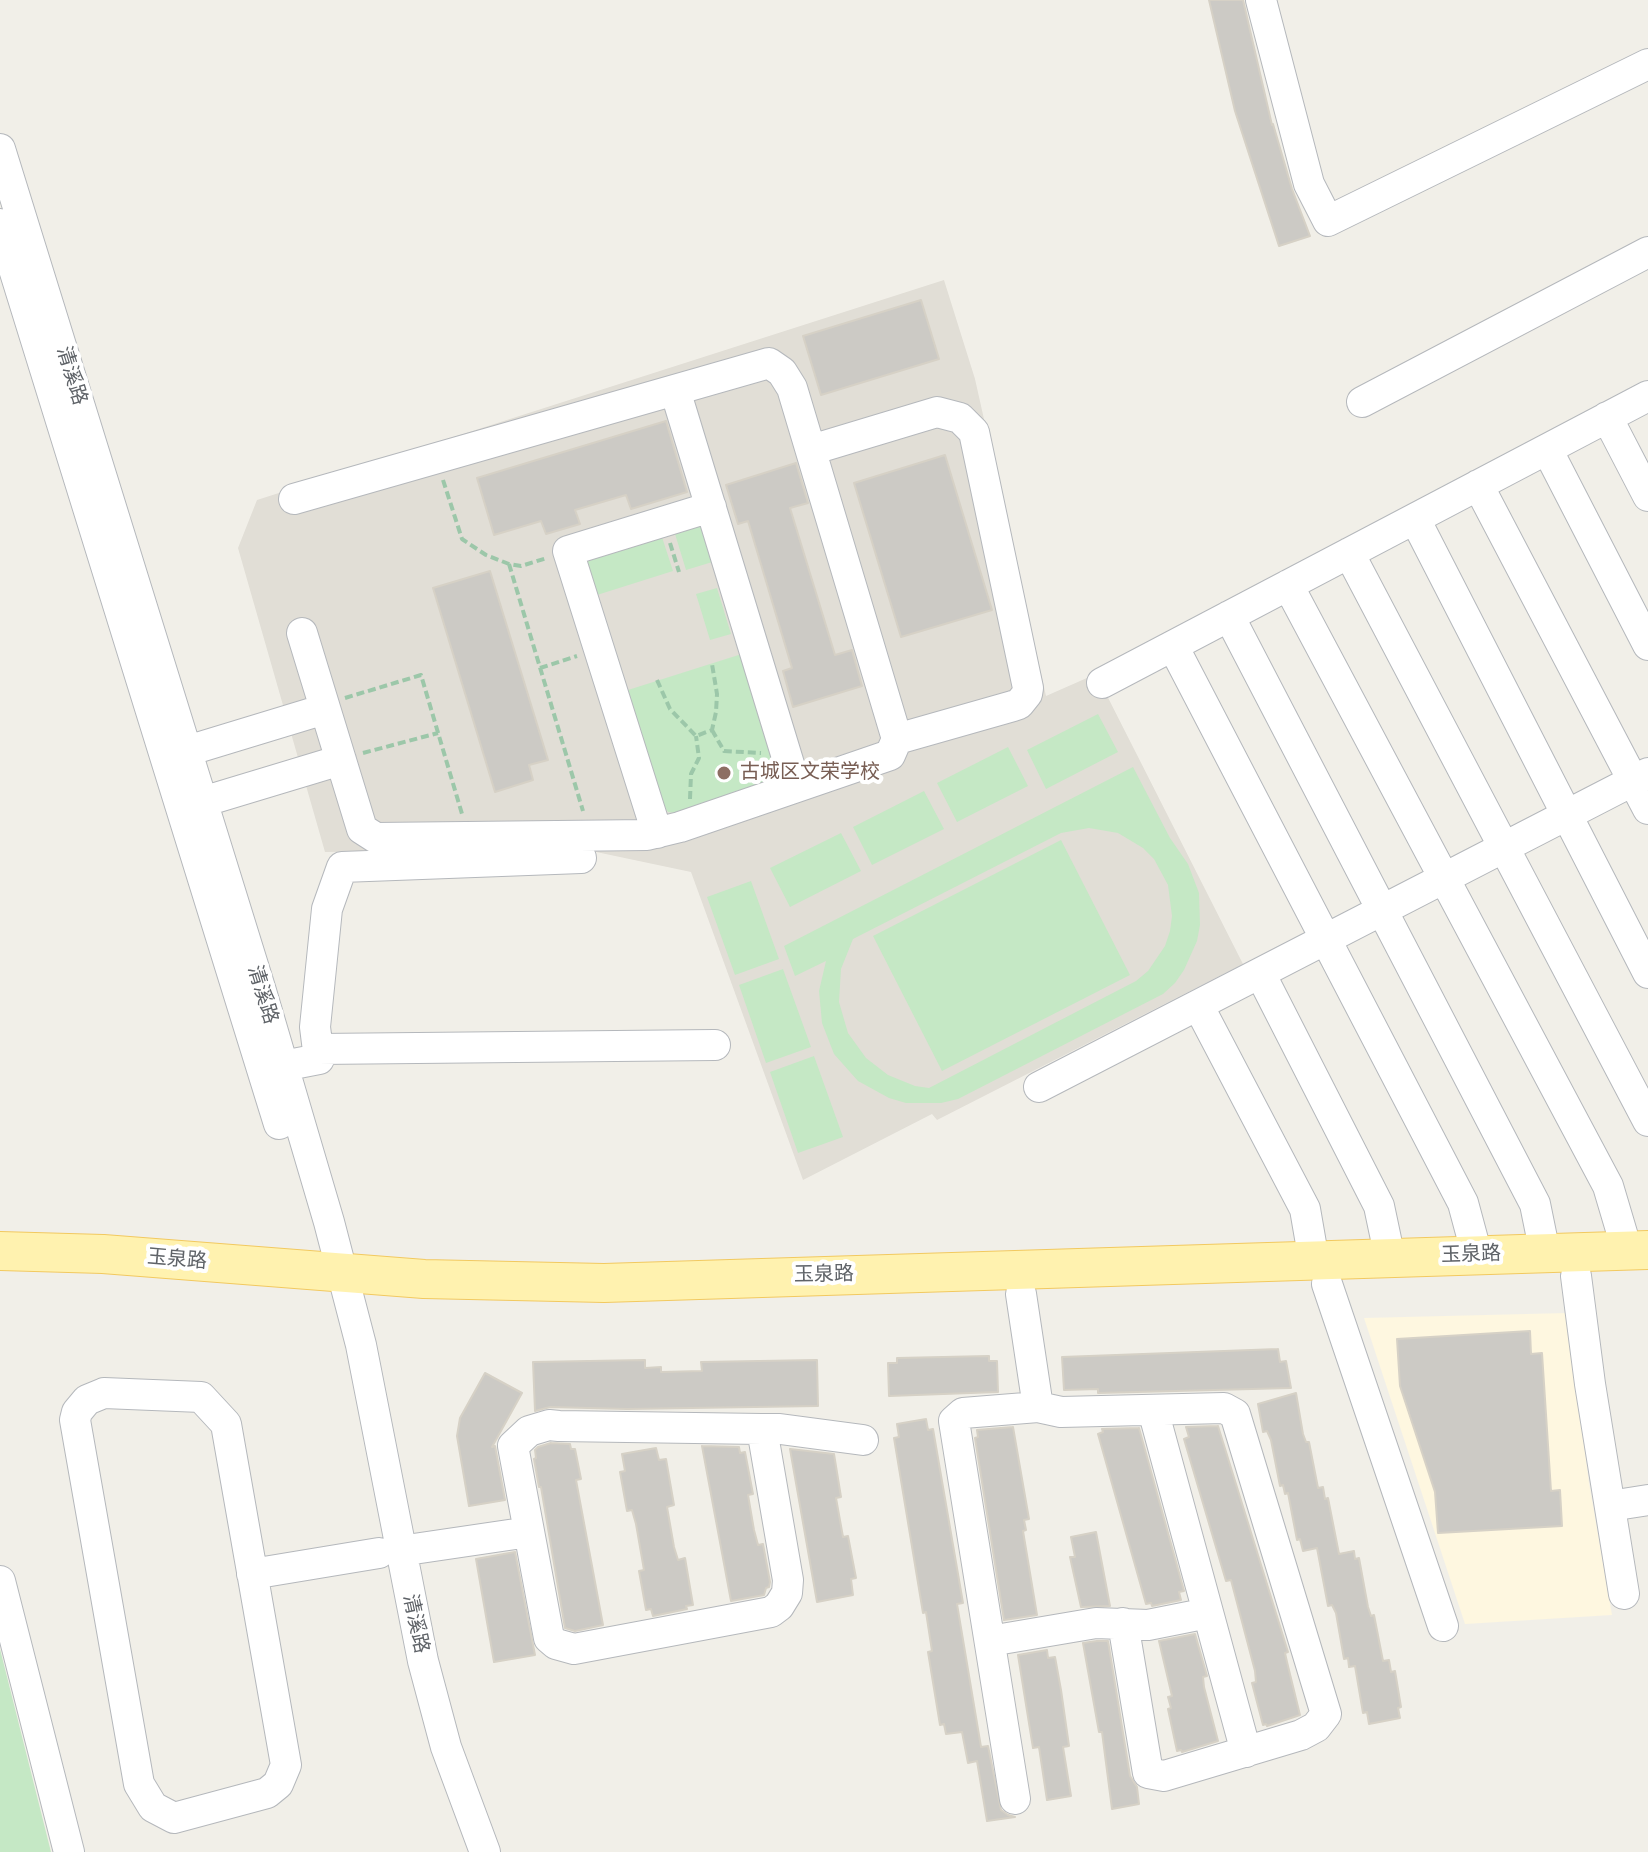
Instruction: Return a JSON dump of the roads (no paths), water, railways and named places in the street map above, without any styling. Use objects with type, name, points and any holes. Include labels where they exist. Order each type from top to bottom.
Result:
[{"type":"main road","name":"玉泉路","points":[[0,1251],[130,1256],[513,1306],[604,1307],[1021,1294],[1321,1272],[1390,1258],[1545,1253],[1641,1258]]},
{"type":"main road","name":"玉泉路","points":[[0,1275],[336,1285],[1321,1272],[1576,1276],[1641,1258]]},
{"type":"street","points":[[1261,0],[1309,184],[1328,221],[1648,64]]},
{"type":"street","name":"清溪路","points":[[0,149],[283,1066],[336,1285],[353,1408],[390,1552],[460,1789],[485,1852]]},
{"type":"street","name":"清溪路","points":[[0,224],[287,1149],[336,1285]]},
{"type":"street","points":[[1362,402],[1648,252]]},
{"type":"street","points":[[283,1066],[319,1059],[315,1027],[327,909],[342,867],[586,847],[657,833],[890,755],[897,739],[788,380],[769,363],[294,499]]},
{"type":"street","points":[[675,390],[796,787]]},
{"type":"street","points":[[1102,683],[1648,396]]},
{"type":"street","points":[[811,450],[937,412],[960,418],[974,432],[1027,694],[1013,706],[897,739]]},
{"type":"street","points":[[1607,417],[1648,496]]},
{"type":"street","points":[[1547,449],[1648,645]]},
{"type":"street","points":[[1478,485],[1641,777],[1648,809]]},
{"type":"street","points":[[657,833],[568,551],[711,507]]},
{"type":"street","points":[[1415,519],[1648,973]]},
{"type":"street","points":[[1349,553],[1648,1121]]},
{"type":"street","points":[[1288,585],[1608,1186],[1641,1258]]},
{"type":"street","points":[[1229,616],[1535,1204],[1545,1253]]},
{"type":"street","points":[[302,633],[362,829],[376,838],[469,837],[586,847]]},
{"type":"street","points":[[1173,646],[1463,1203],[1477,1255]]},
{"type":"street","points":[[187,751],[324,707]]},
{"type":"street","points":[[202,802],[341,760]]},
{"type":"street","points":[[1039,1087],[1641,777]]},
{"type":"street","points":[[1260,973],[1379,1206],[1390,1258]]},
{"type":"street","points":[[1198,1005],[1305,1209],[1321,1272],[1443,1626]]},
{"type":"street","points":[[318,1049],[715,1045]]},
{"type":"street","points":[[1576,1276],[1624,1594]]},
{"type":"street","points":[[1021,1294],[1038,1407]]},
{"type":"street","points":[[104,1393],[201,1397],[217,1411],[226,1424],[252,1574],[286,1765],[282,1779],[267,1793],[174,1818],[153,1807],[139,1784],[75,1420],[81,1405],[104,1393]]},
{"type":"street","points":[[1015,1799],[954,1421],[963,1413],[1038,1407],[1061,1412],[1224,1408],[1235,1414],[1326,1714],[1309,1732],[1164,1776],[1148,1773],[1123,1623]]},
{"type":"street","points":[[1153,1410],[1246,1752]]},
{"type":"street","points":[[762,1429],[788,1580],[785,1599],[771,1612],[582,1648],[565,1648],[549,1638],[513,1446],[529,1431],[549,1425],[762,1429],[863,1440]]},
{"type":"street","points":[[1610,1506],[1648,1500]]},
{"type":"street","points":[[252,1574],[529,1532]]},
{"type":"street","name":"清溪路","points":[[390,1552],[414,1710],[462,1852]]},
{"type":"street","points":[[0,1581],[69,1852]]},
{"type":"street","points":[[990,1641],[1096,1623],[1148,1625],[1208,1613]]},
{"type":"place","name":"古城区文荣学校","points":[[724,773]]}]
